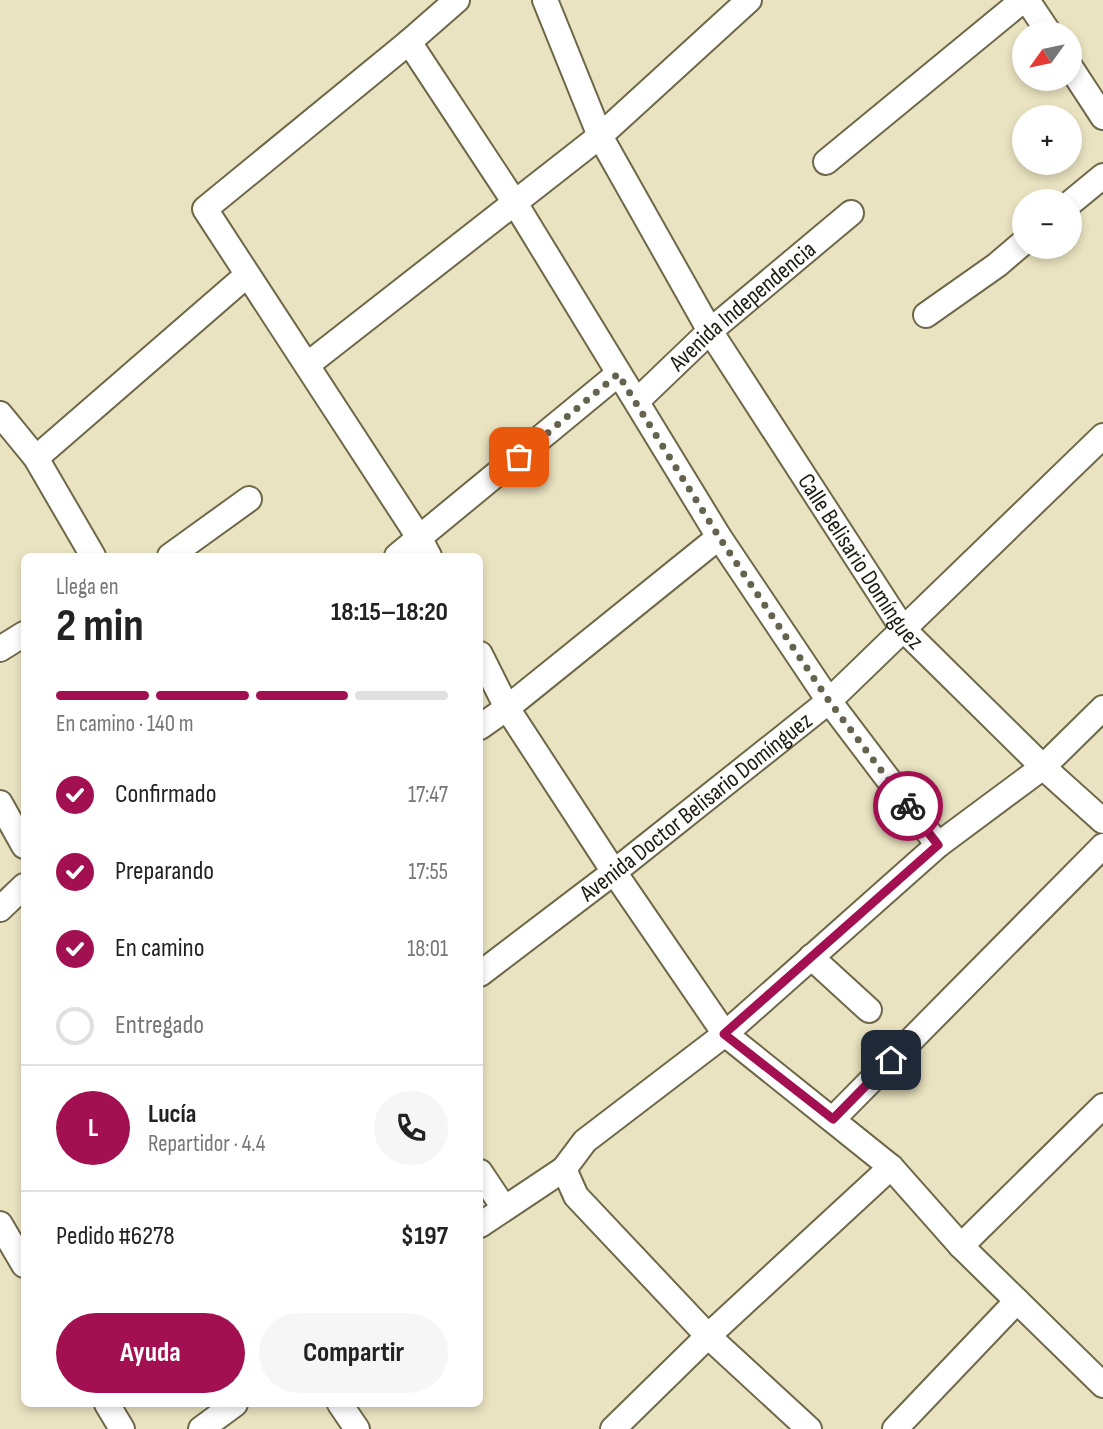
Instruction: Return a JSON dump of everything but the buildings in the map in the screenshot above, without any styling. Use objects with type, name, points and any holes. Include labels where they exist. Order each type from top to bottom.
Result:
[{"type":"street","points":[[425,548],[205,209],[457,0]]},
{"type":"street","name":"Calle Belisario Domínguez","points":[[545,0],[600,136],[710,331],[903,629],[1043,767],[1103,821]]},
{"type":"street","points":[[307,365],[600,136],[749,0]]},
{"type":"street","points":[[826,162],[1025,0],[1040,21]]},
{"type":"street","points":[[409,42],[515,203],[719,537],[829,701],[938,845]]},
{"type":"street","points":[[1082,85],[1103,117]]},
{"type":"street","points":[[1082,193],[1103,176]]},
{"type":"street","name":"Avenida Independencia","points":[[637,401],[710,331],[851,214]]},
{"type":"street","points":[[926,315],[1012,252]]},
{"type":"street","points":[[36,458],[247,275]]},
{"type":"street","points":[[408,553],[425,548],[618,374]]},
{"type":"street","points":[[0,414],[36,458],[91,553]]},
{"type":"street","name":"Avenida Doctor Belisario Domínguez","points":[[483,972],[614,872],[829,701],[1103,436]]},
{"type":"street","points":[[174,553],[249,499]]},
{"type":"street","points":[[483,725],[719,537]]},
{"type":"street","points":[[0,649],[21,636]]},
{"type":"street","points":[[483,660],[507,708],[724,1034],[891,1167],[961,1246],[1100,1377]]},
{"type":"street","points":[[483,1223],[564,1169],[585,1141],[724,1034],[938,845],[1043,767],[1103,708]]},
{"type":"street","points":[[0,803],[21,841]]},
{"type":"street","points":[[833,1119],[1103,846]]},
{"type":"street","points":[[0,909],[21,889]]},
{"type":"street","points":[[811,957],[869,1010]]},
{"type":"street","points":[[961,1246],[1103,1105]]},
{"type":"street","points":[[613,1429],[708,1336],[891,1167]]},
{"type":"street","points":[[564,1169],[576,1196],[708,1336],[808,1429]]},
{"type":"street","points":[[483,1176],[504,1208]]},
{"type":"street","points":[[0,1224],[21,1260]]},
{"type":"street","points":[[895,1429],[1017,1301]]},
{"type":"street","points":[[109,1407],[122,1429]]},
{"type":"street","points":[[201,1429],[231,1407]]},
{"type":"street","points":[[342,1407],[357,1429]]},
{"type":"way so far","points":[[519,457],[618,374],[719,537],[829,701],[908,806]]},
{"type":"route","points":[[891,1060],[833,1119],[724,1034],[938,845],[908,806]]}]
